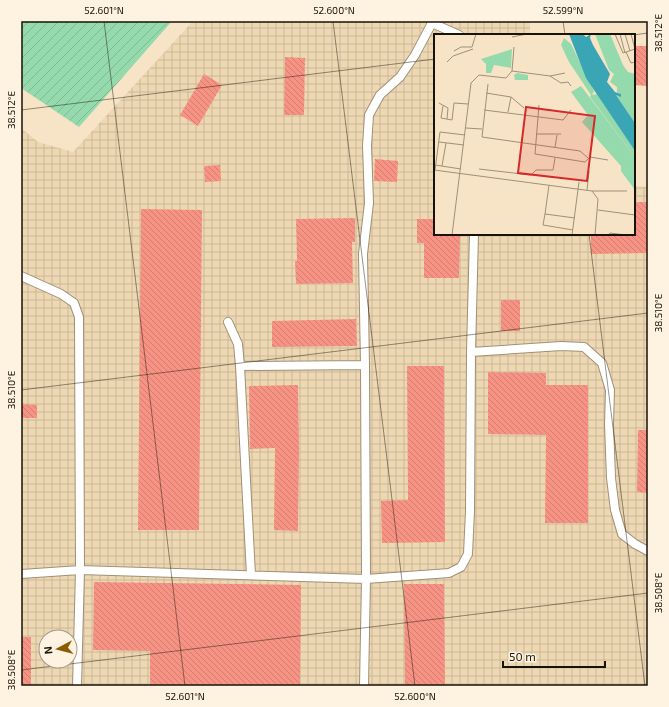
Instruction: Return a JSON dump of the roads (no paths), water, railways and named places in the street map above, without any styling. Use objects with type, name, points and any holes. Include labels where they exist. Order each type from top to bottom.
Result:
[{"type":"lane","points":[[364,686],[366,579],[363,254],[369,203],[367,146],[369,115],[380,95],[400,77],[415,55],[431,22],[457,34]]},
{"type":"lane","points":[[21,574],[80,570],[366,579],[449,573],[461,566],[468,554],[470,511],[471,352],[474,235]]},
{"type":"lane","points":[[21,276],[61,294],[74,303],[78,317],[80,570],[77,686]]},
{"type":"lane","points":[[228,322],[238,344],[240,366],[251,575]]},
{"type":"lane","points":[[471,352],[562,346],[584,347],[602,363],[610,390],[609,424],[611,478],[615,510],[622,534],[635,544],[648,551]]},
{"type":"lane","points":[[240,366],[365,365]]}]
